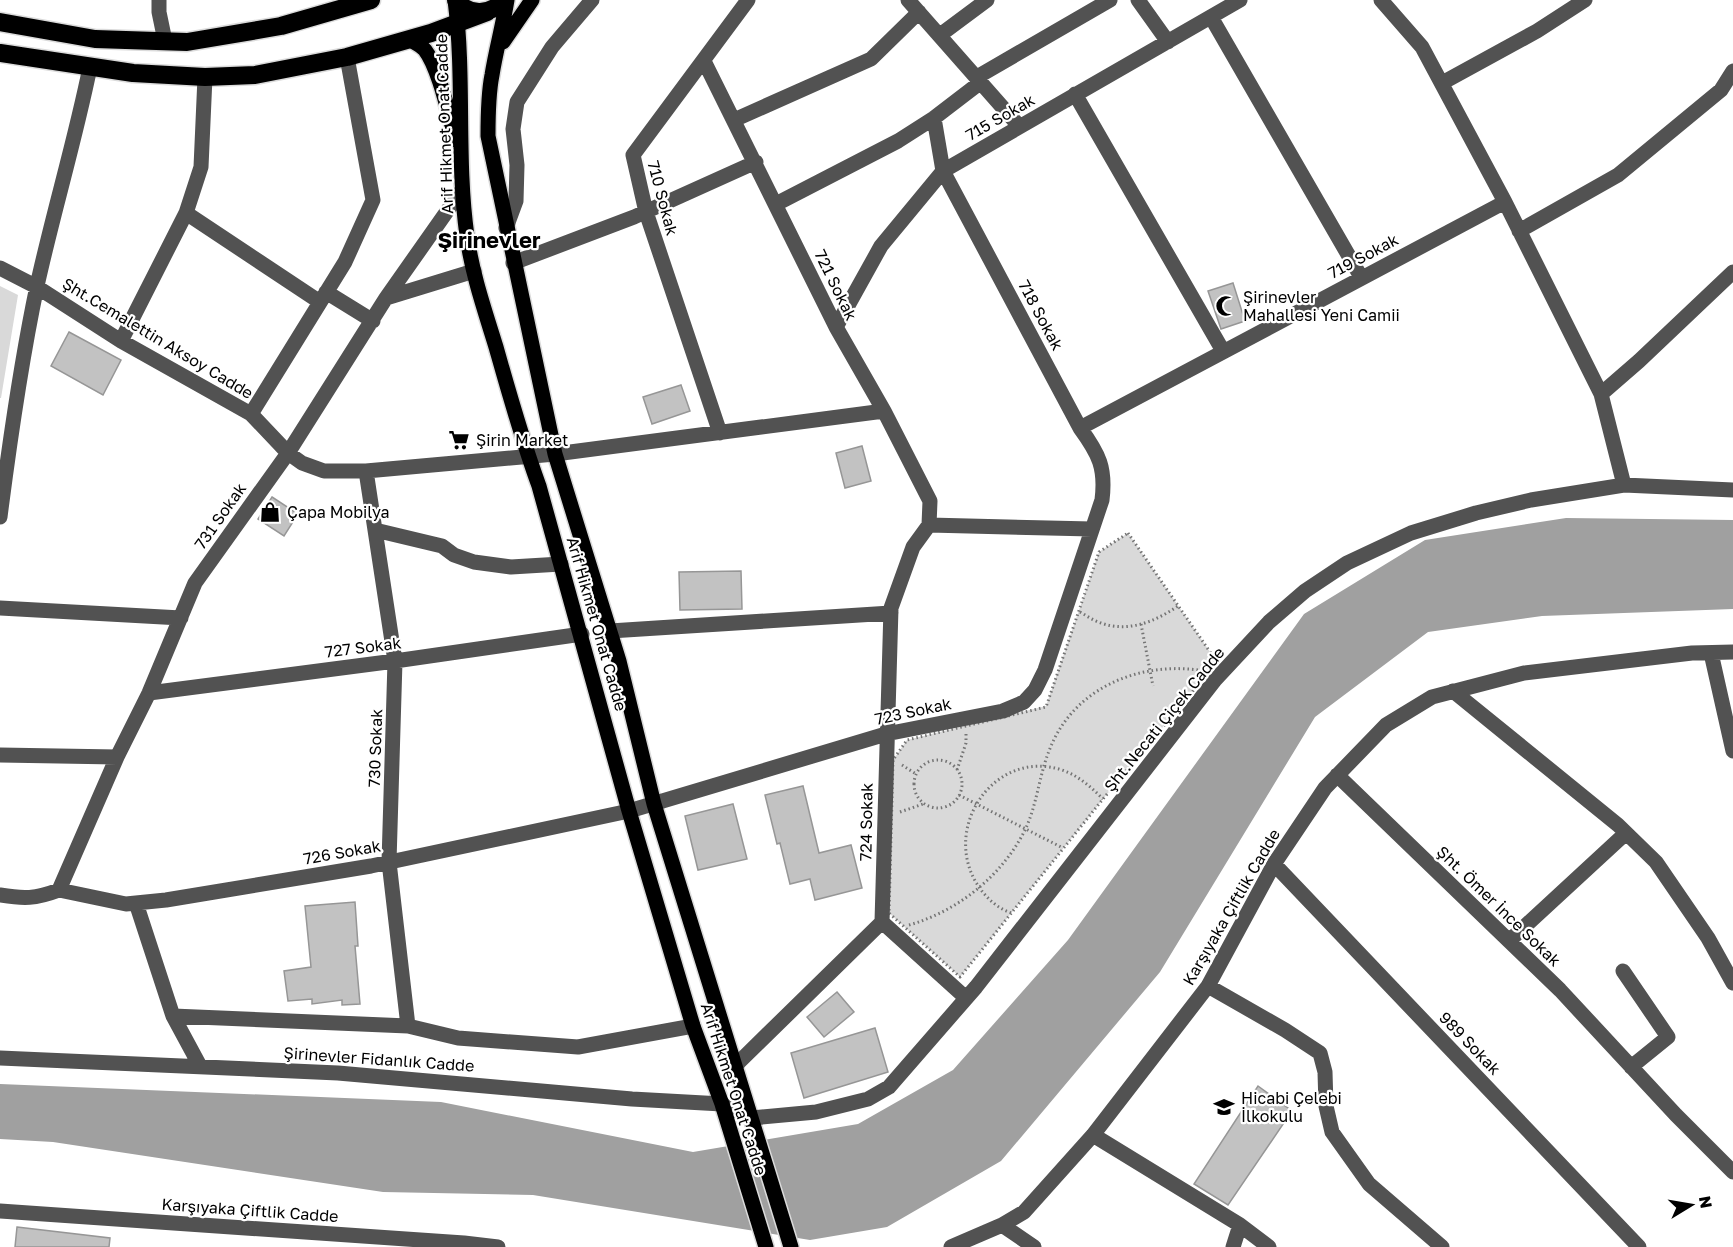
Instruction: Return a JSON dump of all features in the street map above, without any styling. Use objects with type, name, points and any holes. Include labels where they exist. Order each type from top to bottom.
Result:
[{"type":"highway","points":[[0,22],[95,39],[187,42],[281,26],[371,0]]},
{"type":"highway","points":[[455,0],[468,10],[477,13],[502,4]]},
{"type":"highway","points":[[0,53],[133,73],[205,77],[255,75],[347,57],[458,23],[502,4]]},
{"type":"main road","name":"Arif Hikmet Onat Cadde","points":[[455,0],[461,79],[462,190],[467,238],[474,271],[582,634],[629,811],[693,1026],[723,1104],[766,1247]]},
{"type":"main road","points":[[498,50],[532,0]]},
{"type":"main road","name":"Arif Hikmet Onat Cadde","points":[[502,4],[498,50],[488,101],[488,136],[555,454],[619,661],[654,804],[791,1247]]},
{"type":"main road","points":[[409,39],[425,49],[433,66],[461,159]]},
{"type":"street","points":[[159,0],[165,41]]},
{"type":"street","points":[[506,228],[516,201],[517,165],[513,129],[517,102],[552,47],[592,0]]},
{"type":"street","name":"710 Sokak","points":[[720,433],[646,212],[633,156],[748,0]]},
{"type":"street","points":[[908,0],[1019,126]]},
{"type":"street","points":[[940,35],[987,0]]},
{"type":"street","points":[[776,204],[898,141],[934,118],[979,80],[1110,0]]},
{"type":"street","points":[[1138,0],[1168,42]]},
{"type":"street","name":"715 Sokak","points":[[836,327],[881,246],[943,171],[1239,0]]},
{"type":"street","points":[[1381,0],[1422,47],[1505,202],[1601,394],[1624,485]]},
{"type":"street","points":[[1442,82],[1537,32],[1586,0]]},
{"type":"street","points":[[734,120],[871,59],[919,12]]},
{"type":"street","points":[[1211,17],[1361,277]]},
{"type":"street","points":[[251,414],[345,262],[374,200],[347,57]]},
{"type":"street","name":"721 Sokak","points":[[704,61],[836,327],[884,411],[930,501],[929,525]]},
{"type":"street","points":[[0,517],[7,411],[90,68]]},
{"type":"street","points":[[1519,231],[1618,175],[1721,90],[1733,71]]},
{"type":"street","points":[[121,341],[186,213],[201,167],[205,77]]},
{"type":"street","points":[[1075,94],[1223,351]]},
{"type":"street","name":"718 Sokak","points":[[934,118],[943,171],[1080,428],[1092,444],[1105,479],[1102,500],[1092,529]]},
{"type":"street","points":[[513,263],[646,212],[756,162]]},
{"type":"street","name":"731 Sokak","points":[[59,890],[117,757],[149,693],[195,583],[255,496],[288,453],[387,298],[462,190]]},
{"type":"street","name":"719 Sokak","points":[[1080,428],[1505,202]]},
{"type":"street","points":[[186,213],[323,297],[373,321]]},
{"type":"street","name":"Şht.Cemalettin Aksoy Cadde","points":[[0,268],[37,287],[121,341],[251,414],[288,453],[302,464],[324,471],[366,471],[555,454],[884,411]]},
{"type":"street","points":[[387,298],[474,271]]},
{"type":"street","points":[[1601,394],[1733,272]]},
{"type":"street","name":"730 Sokak","points":[[366,471],[395,661],[389,862],[408,1026]]},
{"type":"street","name":"Şht.Necati Çiçek Cadde","points":[[752,1118],[816,1112],[868,1099],[889,1087],[966,998],[1215,680],[1269,622],[1305,591],[1347,563],[1410,533],[1476,513],[1531,500],[1624,485],[1733,490]]},
{"type":"street","points":[[929,525],[1092,529]]},
{"type":"street","name":"724 Sokak","points":[[882,922],[891,613],[913,547],[929,525]]},
{"type":"street","name":"723 Sokak","points":[[629,811],[886,734],[966,722],[1024,702],[1035,690],[1073,608],[1092,529]]},
{"type":"street","points":[[375,530],[442,546],[454,555],[474,562],[511,567],[561,564]]},
{"type":"street","points":[[0,608],[181,618]]},
{"type":"street","points":[[609,631],[891,613]]},
{"type":"street","name":"727 Sokak","points":[[149,693],[582,634]]},
{"type":"street","name":"Karşıyaka Çiftlik Cadde","points":[[951,1247],[1002,1225],[1024,1212],[1093,1135],[1208,986],[1274,864],[1325,788],[1386,725],[1432,697],[1524,674],[1692,653],[1733,652]]},
{"type":"street","points":[[1711,653],[1733,751]]},
{"type":"street","points":[[1453,691],[1626,833],[1656,862],[1708,938],[1733,984]]},
{"type":"street","points":[[0,755],[117,757]]},
{"type":"street","name":"Şht. Ömer İnce Sokak","points":[[1337,775],[1560,990],[1733,1173]]},
{"type":"street","name":"726 Sokak","points":[[59,890],[126,904],[178,898],[389,862],[629,811]]},
{"type":"street","points":[[1509,941],[1626,833]]},
{"type":"street","name":"989 Sokak","points":[[1274,864],[1638,1247]]},
{"type":"street","points":[[0,895],[27,899],[41,897],[59,890]]},
{"type":"street","points":[[136,903],[173,1016],[200,1066]]},
{"type":"street","points":[[735,1066],[882,922],[966,998]]},
{"type":"street","points":[[1623,971],[1668,1037],[1631,1067]]},
{"type":"street","points":[[1208,986],[1320,1053],[1325,1072],[1326,1106],[1332,1132],[1369,1184],[1442,1247]]},
{"type":"street","points":[[173,1016],[408,1026],[458,1038],[578,1047],[693,1026]]},
{"type":"street","name":"Şirinevler Fidanlık Cadde","points":[[0,1058],[338,1073],[632,1099],[723,1104],[752,1118]]},
{"type":"street","points":[[1093,1135],[1240,1225],[1269,1247]]},
{"type":"street","name":"Karşıyaka Çiftlik Cadde","points":[[0,1210],[488,1246]]},
{"type":"street","points":[[1002,1225],[1034,1247]]},
{"type":"street","points":[[1233,1247],[1240,1225]]},
{"type":"path","points":[[1128,533],[1217,662],[960,977],[889,913],[893,760],[907,740],[966,722],[1046,706],[1073,608],[1099,552],[1128,533]]},
{"type":"path","points":[[1073,608],[1102,624],[1127,627],[1152,622],[1178,606]]},
{"type":"path","points":[[1141,624],[1153,686]]},
{"type":"path","points":[[903,926],[928,919],[953,908],[1002,864],[1025,829],[1056,735],[1083,701],[1099,689],[1117,680],[1150,670],[1186,668],[1210,671]]},
{"type":"path","points":[[957,770],[966,743],[966,722]]},
{"type":"path","points":[[893,760],[916,774]]},
{"type":"path","points":[[892,812],[923,804],[937,809],[951,804],[959,795],[962,785],[957,770],[952,765],[936,760],[928,762],[916,774],[914,790],[923,804]]},
{"type":"path","points":[[1011,913],[1002,910],[983,894],[971,873],[965,850],[967,825],[976,804],[992,784],[1013,772],[1037,767],[1061,770],[1085,781],[1103,799]]},
{"type":"path","points":[[959,795],[1063,848]]},
{"type":"shaded area","points":[[0,286],[18,295],[1,398],[0,398]]},
{"type":"shaded area","points":[[1566,518],[1733,520],[1733,609],[1542,616],[1428,632],[1315,717],[1160,972],[1001,1161],[887,1227],[810,1240],[533,1195],[383,1192],[53,1142],[0,1139],[0,1084],[441,1102],[693,1152],[858,1124],[953,1070],[1068,940],[1304,614],[1425,540]]},
{"type":"shaded area","points":[[1128,533],[1217,662],[960,977],[889,913],[893,760],[907,740],[1046,706],[1099,552]]},
{"type":"building","name":"Şirinevler Mahallesi Yeni Camii","points":[[1233,283],[1245,321],[1221,329],[1208,291]]},
{"type":"building","points":[[69,332],[121,360],[103,395],[51,366]]},
{"type":"building","points":[[681,385],[690,411],[652,424],[643,397]]},
{"type":"building","points":[[862,446],[871,481],[845,488],[836,453]]},
{"type":"building","points":[[272,497],[298,514],[284,536],[258,519]]},
{"type":"building","points":[[741,571],[742,609],[680,610],[679,572]]},
{"type":"building","points":[[803,786],[819,853],[851,845],[862,888],[815,900],[810,879],[790,884],[765,795]]},
{"type":"building","points":[[733,804],[747,859],[698,870],[685,816]]},
{"type":"building","points":[[355,902],[358,946],[355,946],[360,1004],[342,1005],[342,1000],[312,1004],[312,999],[288,1001],[284,971],[311,967],[305,906]]},
{"type":"building","points":[[837,992],[854,1012],[824,1037],[807,1017]]},
{"type":"building","points":[[875,1028],[888,1072],[804,1098],[791,1053]]},
{"type":"building","points":[[1258,1086],[1292,1111],[1228,1205],[1194,1184]]},
{"type":"building","points":[[17,1227],[110,1238],[109,1247],[15,1247]]},
{"type":"place","name":"Şirinevler Mahallesi Yeni Camii","points":[[1226,306]]},
{"type":"place","name":"Şirin Market","points":[[459,440]]},
{"type":"place","name":"Çapa Mobilya","points":[[270,512]]},
{"type":"place","name":"Hicabi Çelebi İlkokulu","points":[[1224,1107]]},
{"type":"district","name":"Şirinevler","points":[[489,240]]}]
